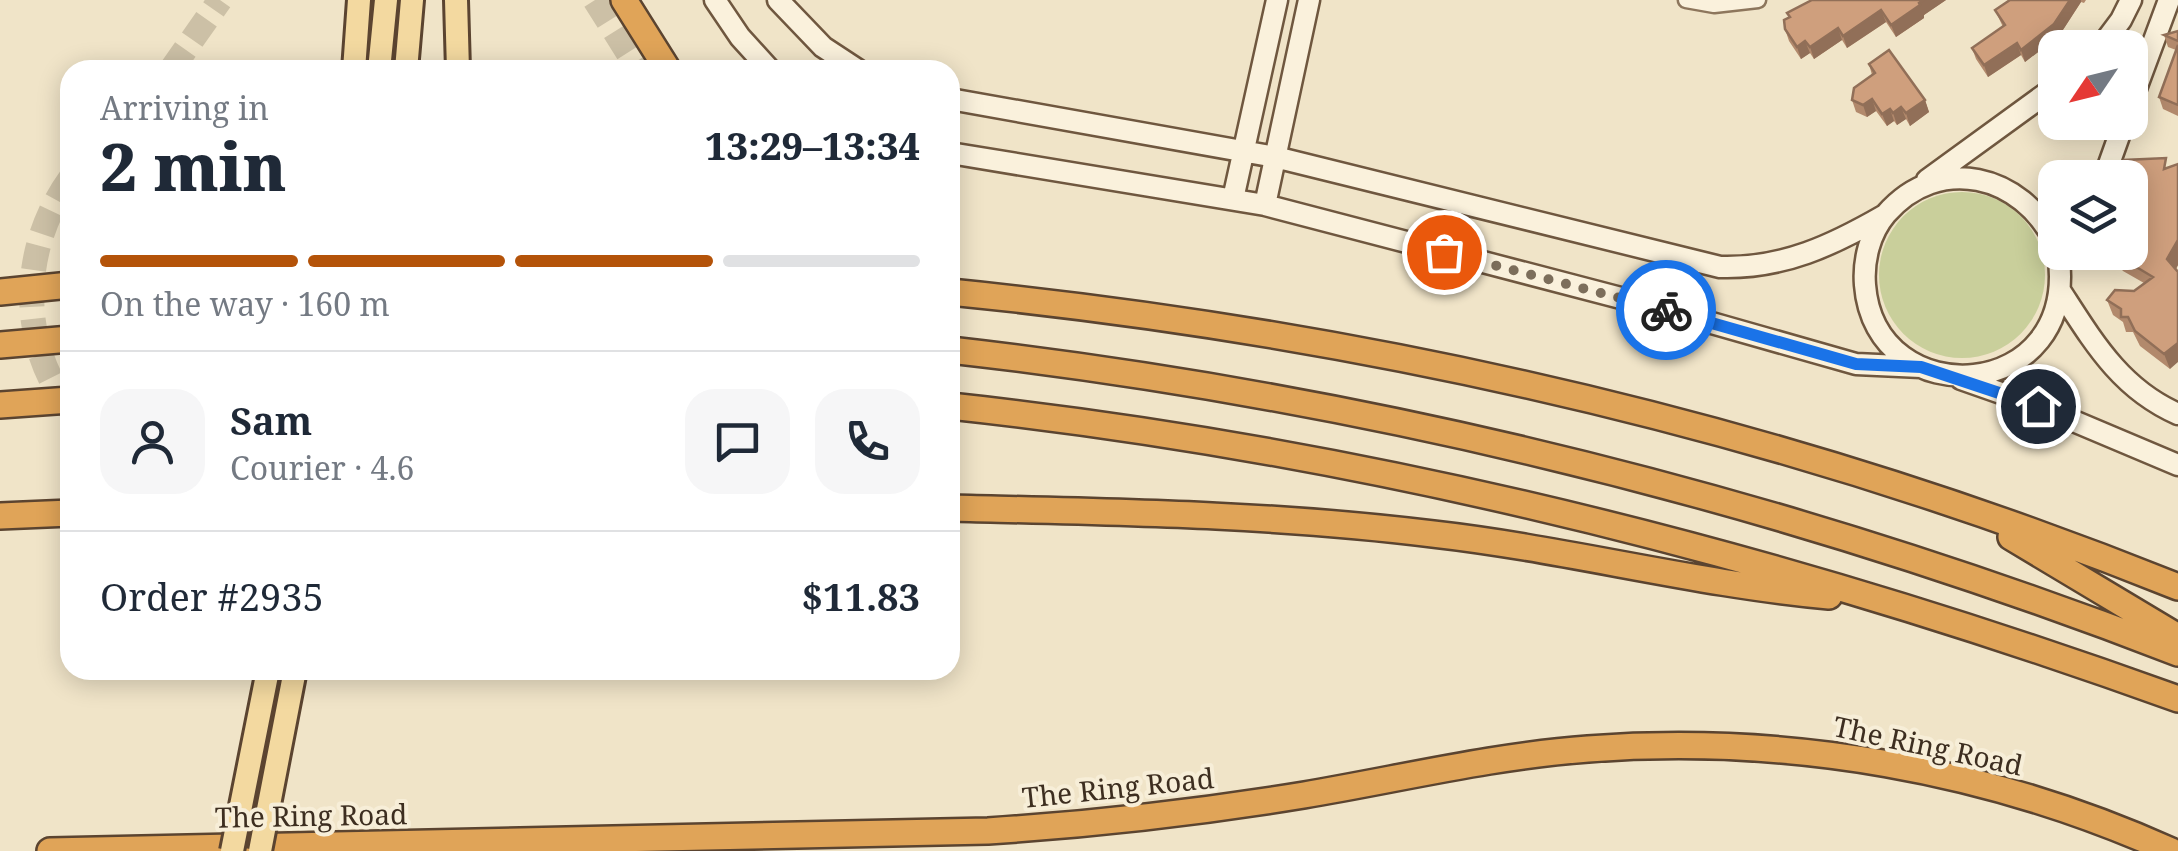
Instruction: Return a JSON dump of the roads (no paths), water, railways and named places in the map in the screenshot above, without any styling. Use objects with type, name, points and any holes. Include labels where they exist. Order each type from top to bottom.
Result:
[{"type":"highway","points":[[624,0],[662,60]]},
{"type":"highway","points":[[0,292],[60,287]]},
{"type":"highway","points":[[960,293],[1151,315],[1416,360],[1691,426],[1965,509],[2178,587]]},
{"type":"highway","points":[[0,345],[60,339]]},
{"type":"highway","points":[[960,351],[1252,393],[1419,425],[1584,463],[1909,556],[2178,653]]},
{"type":"highway","points":[[0,406],[60,401]]},
{"type":"highway","points":[[960,407],[1213,444],[1423,483],[1685,544],[2022,643],[2178,699]]},
{"type":"highway","points":[[960,508],[1216,516],[1365,526],[1562,552],[1750,587],[1874,598]]},
{"type":"highway","points":[[1965,509],[2178,638]]},
{"type":"highway","points":[[0,516],[60,513]]},
{"type":"highway","name":"The Ring Road","points":[[50,851],[924,834],[1116,821],[1306,794],[1536,754],[1693,746],[1798,751],[1946,774],[2096,819],[2171,851]]},
{"type":"highway","points":[[664,851],[710,838]]},
{"type":"main road","points":[[355,60],[358,0]]},
{"type":"main road","points":[[381,60],[386,0]]},
{"type":"main road","points":[[407,60],[412,0]]},
{"type":"main road","points":[[456,0],[456,60]]},
{"type":"main road","points":[[232,851],[266,680]]},
{"type":"main road","points":[[260,851],[292,680]]},
{"type":"street","points":[[715,0],[761,60]]},
{"type":"street","points":[[778,0],[822,47],[842,60]]},
{"type":"street","points":[[1233,199],[1278,0]]},
{"type":"street","points":[[1266,205],[1309,0]]},
{"type":"street","points":[[1686,0],[1714,5],[1758,0]]},
{"type":"street","points":[[2112,30],[2131,0]]},
{"type":"street","points":[[2148,56],[2168,0]]},
{"type":"street","points":[[1921,367],[1896,350],[1877,327],[1866,300],[1864,270],[1870,240],[1886,215],[1911,192],[2038,99]]},
{"type":"street","points":[[960,102],[1275,157],[1720,267],[1769,264],[1825,247],[1886,215]]},
{"type":"street","points":[[960,155],[1266,205],[1856,364],[1921,367],[2038,406],[2178,465]]},
{"type":"street","points":[[1911,192],[1938,181],[1968,178],[1998,184],[2024,199],[2038,214]]},
{"type":"street","points":[[2060,270],[2062,285],[2110,366],[2132,388],[2178,414]]},
{"type":"street","points":[[1954,376],[1991,373],[2024,356],[2049,328],[2067,270]]},
{"type":"tunnel","points":[[178,60],[220,0]]},
{"type":"tunnel","points":[[595,0],[633,60]]},
{"type":"tunnel","points":[[60,196],[42,234],[32,294],[41,354],[60,394]]}]
